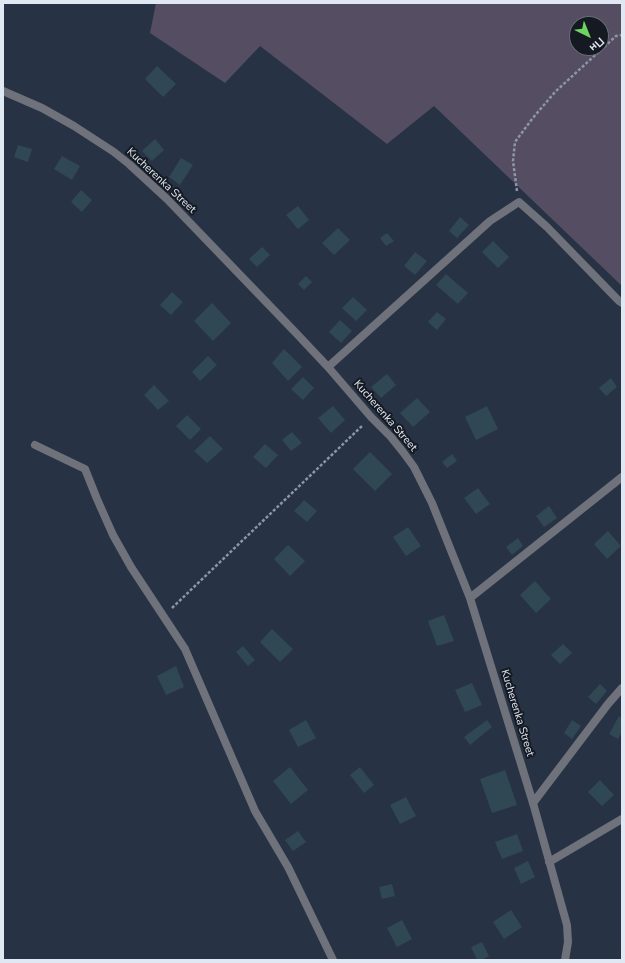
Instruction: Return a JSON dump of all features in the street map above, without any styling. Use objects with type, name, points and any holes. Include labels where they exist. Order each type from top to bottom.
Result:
[{"type":"street","name":"Kucherenka Street","points":[[3,91],[42,108],[74,126],[114,152],[129,164],[167,199],[328,367],[371,417],[404,452],[414,467],[432,503],[470,598],[567,925],[568,942],[565,960]]},
{"type":"street","points":[[328,367],[490,221],[519,202],[548,227],[622,303]]},
{"type":"street","points":[[34,445],[85,469],[113,535],[131,567],[184,648],[255,811],[288,867],[333,960]]},
{"type":"street","points":[[470,598],[622,477]]},
{"type":"street","points":[[532,803],[622,688]]},
{"type":"street","points":[[549,862],[622,819]]},
{"type":"path","points":[[519,202],[513,161],[515,142],[532,119],[556,92],[616,36],[622,35]]},
{"type":"path","points":[[163,617],[371,417]]},
{"type":"shaded area","points":[[156,3],[622,3],[622,286],[434,106],[387,144],[260,46],[225,83],[150,33]]},
{"type":"building","points":[[157,66],[176,84],[163,97],[145,79]]},
{"type":"building","points":[[155,139],[164,150],[152,161],[142,151]]},
{"type":"building","points":[[18,145],[32,149],[28,162],[14,157]]},
{"type":"building","points":[[62,156],[80,166],[72,180],[54,169]]},
{"type":"building","points":[[181,158],[193,165],[180,185],[169,177]]},
{"type":"building","points":[[81,190],[92,200],[82,212],[71,202]]},
{"type":"building","points":[[298,206],[309,220],[298,229],[286,215]]},
{"type":"building","points":[[460,217],[469,225],[457,238],[449,231]]},
{"type":"building","points":[[338,228],[350,240],[334,255],[322,243]]},
{"type":"building","points":[[387,233],[394,241],[386,246],[380,238]]},
{"type":"building","points":[[493,241],[509,257],[498,268],[482,252]]},
{"type":"building","points":[[262,247],[270,255],[257,267],[249,259]]},
{"type":"building","points":[[415,252],[427,261],[415,275],[404,266]]},
{"type":"building","points":[[446,274],[468,293],[458,304],[436,285]]},
{"type":"building","points":[[306,276],[312,282],[304,290],[298,284]]},
{"type":"building","points":[[172,292],[183,302],[171,315],[160,305]]},
{"type":"building","points":[[353,297],[367,310],[356,321],[342,308]]},
{"type":"building","points":[[212,303],[231,323],[213,341],[194,321]]},
{"type":"building","points":[[437,312],[446,319],[437,330],[428,322]]},
{"type":"building","points":[[340,320],[352,331],[341,343],[329,332]]},
{"type":"building","points":[[284,349],[302,367],[288,381],[272,363]]},
{"type":"building","points":[[208,356],[217,365],[200,381],[192,372]]},
{"type":"building","points":[[387,374],[396,385],[381,398],[371,387]]},
{"type":"building","points":[[303,377],[314,388],[303,400],[291,389]]},
{"type":"building","points":[[611,378],[617,387],[606,396],[599,388]]},
{"type":"building","points":[[154,385],[169,401],[158,410],[144,395]]},
{"type":"building","points":[[417,398],[430,412],[413,427],[400,413]]},
{"type":"building","points":[[333,406],[345,420],[331,433],[318,418]]},
{"type":"building","points":[[487,406],[498,429],[476,440],[465,417]]},
{"type":"building","points":[[187,415],[201,429],[190,440],[176,426]]},
{"type":"building","points":[[292,432],[302,443],[291,451],[282,440]]},
{"type":"building","points":[[210,436],[223,449],[207,463],[194,451]]},
{"type":"building","points":[[265,444],[278,455],[266,468],[253,457]]},
{"type":"building","points":[[370,452],[392,474],[375,491],[353,469]]},
{"type":"building","points":[[452,454],[457,461],[447,468],[442,462]]},
{"type":"building","points":[[478,488],[490,504],[476,514],[464,498]]},
{"type":"building","points":[[304,500],[317,511],[307,522],[294,511]]},
{"type":"building","points":[[549,506],[557,518],[544,527],[536,516]]},
{"type":"building","points":[[408,527],[421,546],[406,556],[393,537]]},
{"type":"building","points":[[608,531],[621,546],[607,559],[594,544]]},
{"type":"building","points":[[518,538],[523,546],[512,555],[506,547]]},
{"type":"building","points":[[288,545],[305,561],[290,576],[274,559]]},
{"type":"building","points":[[535,581],[551,599],[536,613],[520,595]]},
{"type":"building","points":[[444,615],[454,641],[437,646],[428,621]]},
{"type":"building","points":[[272,629],[293,649],[280,662],[260,642]]},
{"type":"building","points":[[563,644],[572,653],[560,664],[551,655]]},
{"type":"building","points":[[243,646],[255,660],[248,666],[236,652]]},
{"type":"building","points":[[176,666],[184,687],[166,695],[157,676]]},
{"type":"building","points":[[472,683],[482,705],[465,712],[455,690]]},
{"type":"building","points":[[600,684],[607,691],[596,704],[588,697]]},
{"type":"building","points":[[619,716],[622,718],[622,732],[618,739],[609,734]]},
{"type":"building","points":[[306,720],[316,738],[298,747],[289,730]]},
{"type":"building","points":[[487,720],[492,727],[470,745],[464,737]]},
{"type":"building","points":[[572,720],[581,726],[572,739],[564,733]]},
{"type":"building","points":[[290,767],[308,790],[291,804],[273,781]]},
{"type":"building","points":[[360,767],[374,785],[364,793],[350,775]]},
{"type":"building","points":[[505,770],[517,805],[492,813],[480,779]]},
{"type":"building","points":[[600,780],[614,795],[602,806],[588,792]]},
{"type":"building","points":[[406,797],[416,816],[400,824],[390,805]]},
{"type":"building","points":[[298,831],[306,842],[293,851],[285,840]]},
{"type":"building","points":[[517,834],[523,851],[502,859],[495,842]]},
{"type":"building","points":[[528,861],[535,877],[521,884],[514,868]]},
{"type":"building","points":[[392,884],[395,896],[382,899],[379,887]]},
{"type":"building","points":[[511,910],[522,927],[504,939],[493,922]]},
{"type":"building","points":[[402,920],[412,939],[397,947],[387,928]]},
{"type":"building","points":[[482,942],[489,956],[481,960],[477,960],[471,947]]}]
